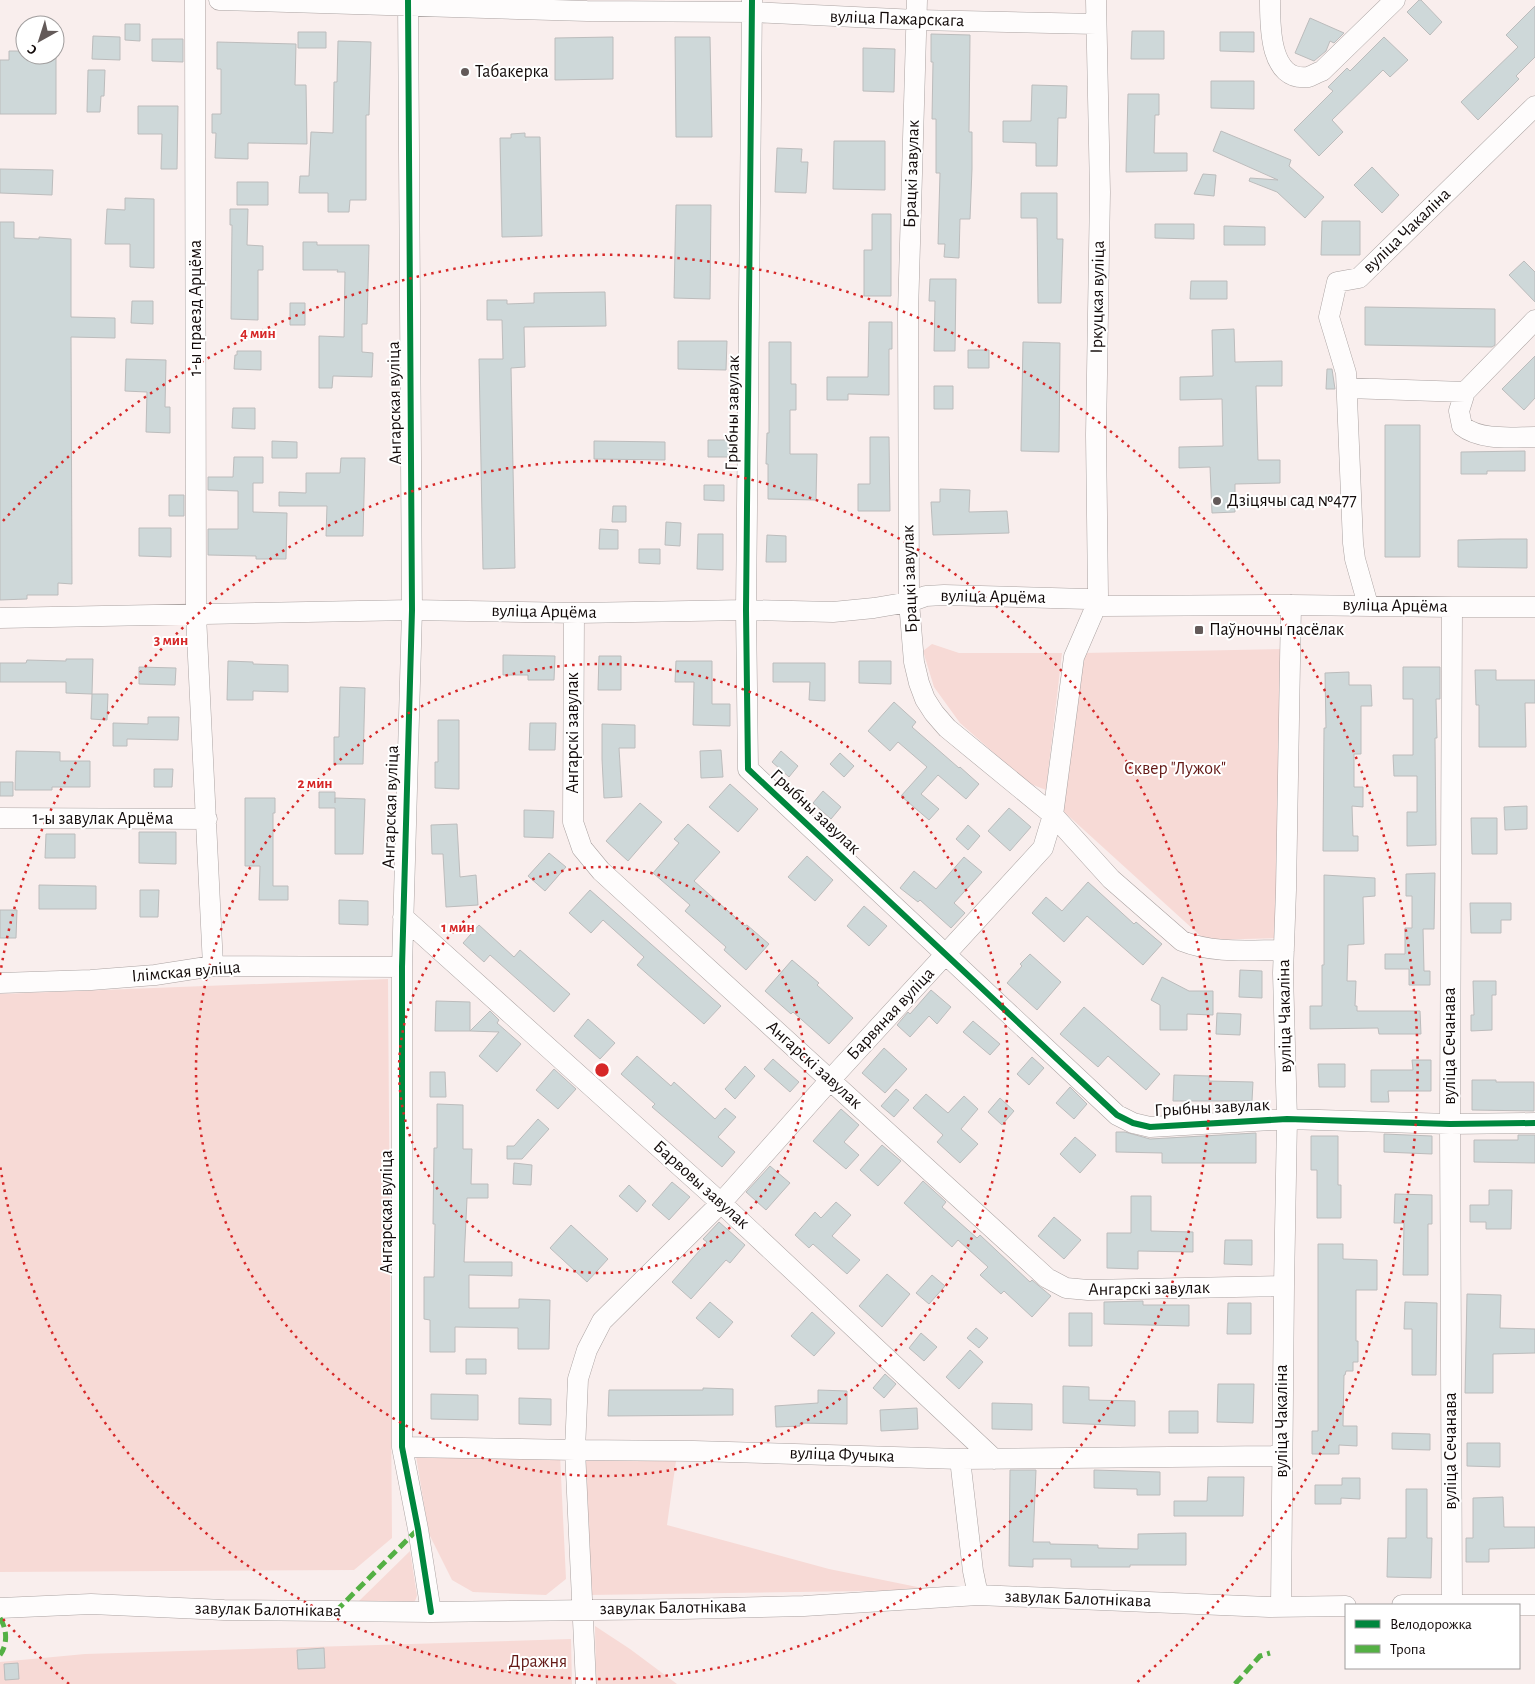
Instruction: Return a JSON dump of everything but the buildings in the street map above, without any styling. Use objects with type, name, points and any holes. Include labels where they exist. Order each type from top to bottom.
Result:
[{"type":"street","name":"1-ы праезд Арцёма","points":[[195,0],[196,615]]},
{"type":"street","name":"вуліца Пажарскага","points":[[219,0],[587,6],[752,6],[917,20],[1096,24]]},
{"type":"street","name":"Брацкі завулак","points":[[917,0],[908,313],[909,602],[914,662],[925,699],[947,728],[1052,815],[1111,879],[1182,941],[1209,949],[1284,950]]},
{"type":"street","name":"Іркуцкая вуліца","points":[[1096,0],[1100,182],[1096,435],[1096,603]]},
{"type":"street","points":[[1270,0],[1270,25],[1275,55],[1282,68],[1295,76],[1308,77],[1322,71],[1395,0]]},
{"type":"street","name":"Ангарская вуліца","points":[[408,2],[412,610],[402,967],[402,1446],[431,1612]]},
{"type":"street","name":"Грыбны завулак","points":[[752,6],[746,610],[748,769],[1118,1116],[1133,1123],[1150,1127],[1287,1119],[1450,1124],[1535,1124]]},
{"type":"street","name":"вуліца Чакаліна","points":[[1368,605],[1357,567],[1353,543],[1346,373],[1329,317],[1337,282],[1359,278],[1535,106]]},
{"type":"street","points":[[1535,320],[1465,392],[1459,411],[1462,426],[1477,434],[1535,437]]},
{"type":"street","points":[[1347,388],[1465,392]]},
{"type":"street","name":"вуліца Арцёма","points":[[0,618],[412,610],[574,613],[746,610],[833,612],[874,608],[909,602],[926,596],[944,594],[1096,603],[1368,605],[1452,608],[1535,607]]},
{"type":"street","name":"Барвяная вуліца","points":[[586,1684],[575,1450],[578,1379],[587,1350],[602,1321],[721,1203],[1043,848],[1052,815],[1074,657],[1096,603]]},
{"type":"street","name":"вуліца Чакаліна","points":[[1281,1607],[1287,1119],[1283,973],[1292,605]]},
{"type":"street","name":"вуліца Сечанава","points":[[1452,608],[1450,1124],[1452,1604]]},
{"type":"street","name":"Ангарскі завулак","points":[[574,613],[572,822],[582,848],[601,871],[1047,1278],[1066,1288],[1088,1290],[1284,1286]]},
{"type":"street","points":[[196,615],[207,819],[212,966]]},
{"type":"street","name":"1-ы завулак Арцёма","points":[[0,818],[207,819]]},
{"type":"street","name":"Барвовы завулак","points":[[403,917],[721,1203],[994,1458]]},
{"type":"street","name":"Ілімская вуліца","points":[[0,983],[91,980],[155,975],[212,966],[402,967]]},
{"type":"street","name":"вуліца Фучыка","points":[[402,1446],[575,1450],[694,1450],[960,1459],[1282,1456]]},
{"type":"street","points":[[960,1459],[973,1571],[978,1595]]},
{"type":"street","name":"завулак Балотнікава","points":[[0,1608],[91,1604],[224,1610],[431,1612],[804,1606],[978,1595],[1281,1607],[1345,1606]]},
{"type":"street","points":[[1520,1605],[1535,1605]]},
{"type":"green space","points":[[932,644],[959,653],[1062,653],[1046,790],[1028,783],[960,723],[934,687],[923,651]]},
{"type":"green space","name":"Сквер \"Лужок\"","points":[[1284,649],[1277,938],[1205,940],[1062,810],[1083,653]]},
{"type":"green space","points":[[388,979],[392,1538],[354,1570],[0,1572],[0,994]]},
{"type":"green space","points":[[560,1455],[566,1579],[546,1595],[473,1592],[452,1580],[429,1534],[416,1456]]},
{"type":"green space","points":[[579,1460],[676,1461],[667,1525],[829,1569],[932,1590],[588,1595]]},
{"type":"green space","points":[[410,1551],[417,1596],[415,1601],[410,1603],[357,1603]]},
{"type":"green space","points":[[595,1626],[630,1649],[677,1684],[596,1684]]},
{"type":"green space","name":"Дражня","points":[[571,1639],[572,1684],[0,1684],[0,1662],[85,1654]]},
{"type":"marked path","points":[[336,1611],[418,1529]]},
{"type":"marked path","points":[[0,1618],[6,1636],[3,1651],[0,1655]]},
{"type":"marked path","points":[[1235,1684],[1260,1656],[1270,1653]]},
{"type":"cycle path","points":[[408,0],[412,610],[402,967],[402,1447],[418,1529],[431,1612]]},
{"type":"cycle path","points":[[752,0],[746,610],[748,769],[1117,1115],[1133,1123],[1150,1127],[1287,1119],[1450,1124],[1535,1123]]},
{"type":"place","name":"Табакерка","points":[[465,72]]},
{"type":"place","name":"Дзіцячы сад №477","points":[[1217,501]]},
{"type":"place","name":"Паўночны пасёлак","points":[[1199,630]]}]
